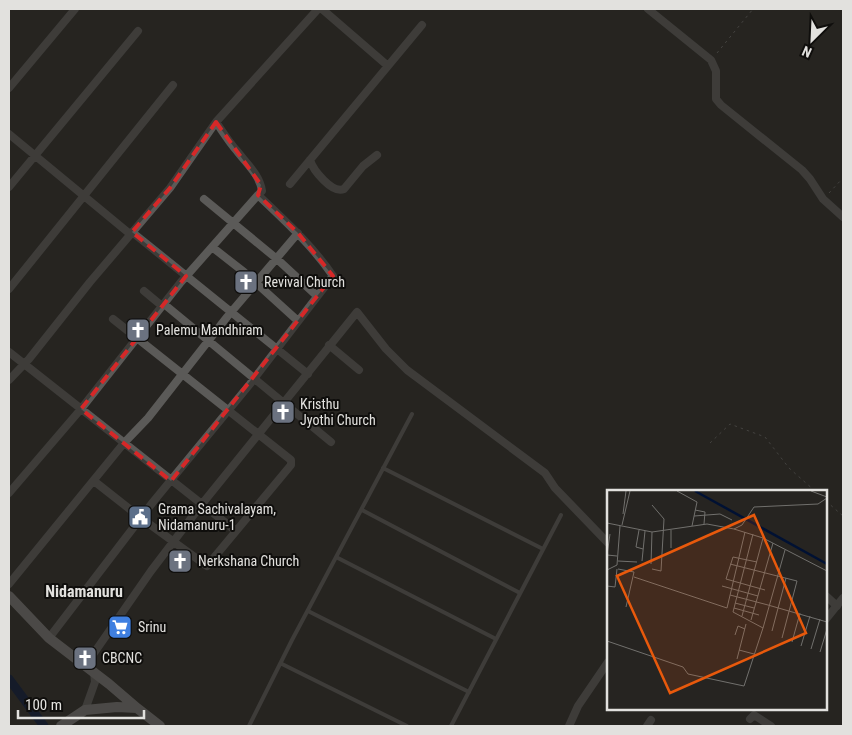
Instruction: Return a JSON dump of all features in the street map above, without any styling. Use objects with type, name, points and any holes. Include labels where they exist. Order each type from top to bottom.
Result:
[{"type":"street","points":[[9,88],[75,9]]},
{"type":"street","points":[[9,380],[29,359],[90,282],[170,188],[216,122],[318,9]]},
{"type":"street","points":[[322,9],[388,66]]},
{"type":"street","points":[[648,9],[711,60],[716,71],[716,99],[729,113],[802,170],[823,199],[843,217]]},
{"type":"street","points":[[290,184],[422,25]]},
{"type":"street","points":[[9,187],[138,31]]},
{"type":"street","points":[[9,289],[173,85]]},
{"type":"street","points":[[9,493],[81,408],[186,276],[262,190],[252,169],[225,137],[216,122]]},
{"type":"street","points":[[9,134],[308,374]]},
{"type":"street","points":[[310,160],[312,167],[325,181],[336,190],[340,190],[344,189],[363,166],[377,155]]},
{"type":"street","points":[[49,638],[141,518],[334,276],[298,233],[258,195]]},
{"type":"street","points":[[204,199],[234,222],[317,296]]},
{"type":"street","points":[[9,584],[124,443],[148,418],[231,312],[298,233]]},
{"type":"street","points":[[212,247],[298,321]]},
{"type":"street","points":[[144,291],[331,442]]},
{"type":"street","points":[[90,669],[151,571],[202,504],[357,312],[386,349],[407,370],[545,473],[554,488],[607,542]]},
{"type":"street","points":[[94,481],[207,566],[291,465],[291,460],[113,319]]},
{"type":"street","points":[[329,345],[360,370]]},
{"type":"street","points":[[9,352],[236,531]]},
{"type":"street","points":[[9,596],[49,638],[160,726]]},
{"type":"street","points":[[827,597],[836,606]]},
{"type":"street","points":[[827,618],[843,598]]},
{"type":"street","points":[[568,726],[578,706],[607,663]]},
{"type":"street","points":[[82,711],[95,682],[90,669]]},
{"type":"street","points":[[61,726],[82,711],[103,707],[137,708]]},
{"type":"street","points":[[754,714],[771,726]]},
{"type":"lane","points":[[250,726],[308,611],[412,414]]},
{"type":"lane","points":[[383,468],[543,549]]},
{"type":"lane","points":[[362,510],[520,593]]},
{"type":"lane","points":[[451,726],[561,515]]},
{"type":"lane","points":[[336,558],[496,640]]},
{"type":"lane","points":[[308,611],[469,692]]},
{"type":"lane","points":[[282,664],[407,726]]},
{"type":"path","points":[[711,60],[753,9]]},
{"type":"path","points":[[823,199],[843,178]]},
{"type":"path","points":[[710,443],[730,424],[765,437],[789,468],[814,490]]},
{"type":"path","points":[[827,502],[843,516]]},
{"type":"highlighted area","points":[[216,122],[261,185],[258,195],[298,233],[333,276],[171,481],[81,409],[186,276],[132,232],[170,188]]},
{"type":"waterway","points":[[9,679],[44,726]]},
{"type":"place","name":"Revival Church","points":[[246,282]]},
{"type":"place","name":"Palemu Mandhiram","points":[[138,330]]},
{"type":"place","name":"Kristhu Jyothi Church","points":[[283,412]]},
{"type":"place","name":"Grama Sachivalayam, Nidamanuru-1","points":[[140,517]]},
{"type":"place","name":"Nerkshana Church","points":[[180,561]]},
{"type":"place","name":"Srinu","points":[[120,627]]},
{"type":"place","name":"CBCNC","points":[[85,658]]},
{"type":"district","name":"Nidamanuru","points":[[84,591]]}]
